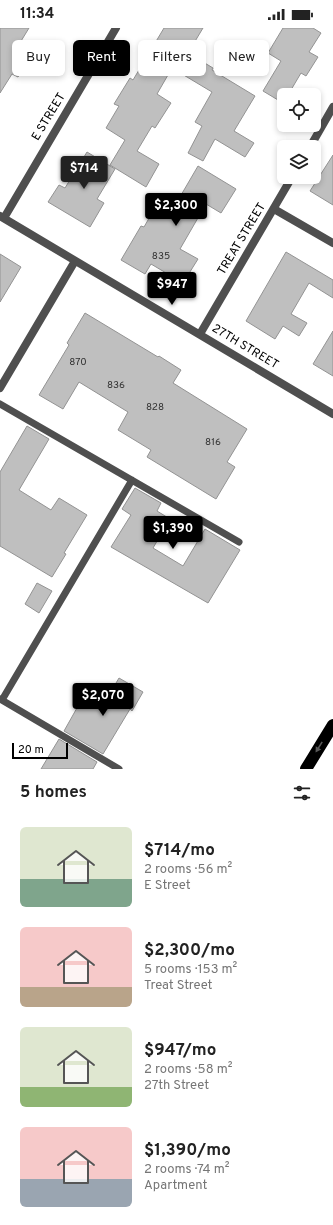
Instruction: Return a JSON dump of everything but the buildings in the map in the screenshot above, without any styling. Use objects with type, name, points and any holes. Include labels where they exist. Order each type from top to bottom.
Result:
[{"type":"highway","points":[[306,769],[333,725]]},
{"type":"street","name":"E STREET","points":[[2,217],[116,28]]},
{"type":"street","points":[[314,140],[333,107]]},
{"type":"street","name":"TREAT STREET","points":[[200,334],[288,184]]},
{"type":"street","points":[[274,209],[333,243]]},
{"type":"street","name":"27TH STREET","points":[[2,217],[333,414]]},
{"type":"street","points":[[0,388],[75,261]]},
{"type":"lane","points":[[0,404],[239,542]]},
{"type":"lane","points":[[119,769],[1,700],[132,480]]}]
